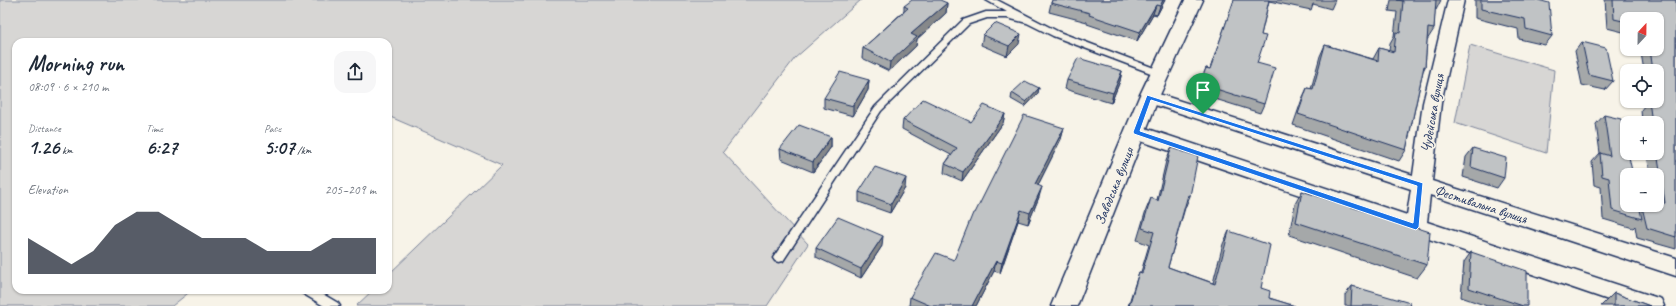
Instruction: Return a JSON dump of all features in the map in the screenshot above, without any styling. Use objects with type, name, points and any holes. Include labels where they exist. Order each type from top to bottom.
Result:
[{"type":"main road","name":"Заводська вулиця","points":[[1064,306],[1159,73],[1194,0]]},
{"type":"street","name":"Чудейська вулиця","points":[[1416,227],[1420,185],[1432,103],[1456,0]]},
{"type":"street","name":"Фестивальна вулиця","points":[[1149,97],[1676,267]]},
{"type":"street","points":[[1136,132],[1653,306]]},
{"type":"lane","points":[[990,0],[1056,34],[1159,73]]},
{"type":"lane","points":[[779,258],[878,109],[966,22],[986,15],[1007,15],[1032,21]]},
{"type":"lane","points":[[313,294],[334,306]]},
{"type":"shaded area","points":[[0,0],[861,0],[795,58],[723,152],[808,244],[767,306],[356,306],[369,294],[392,294],[392,271],[502,165],[392,118],[392,38],[12,38],[12,294],[187,294],[172,306],[0,306]]},
{"type":"shaded area","points":[[1470,45],[1554,70],[1546,153],[1455,123]]},
{"type":"building","points":[[912,0],[940,0],[947,3],[911,34],[917,37],[890,62],[863,48],[908,8],[904,6]]},
{"type":"building","points":[[1052,0],[1163,0],[1160,6],[1156,5],[1140,32],[1089,15],[1090,13],[1051,3]]},
{"type":"building","points":[[1234,0],[1269,0],[1261,35],[1266,36],[1257,63],[1275,68],[1264,104],[1200,84],[1206,68],[1210,69]]},
{"type":"building","points":[[1397,0],[1436,0],[1434,29],[1428,28],[1425,67],[1424,66],[1406,150],[1298,114],[1307,88],[1313,89],[1325,45],[1378,61],[1379,48],[1394,52],[1396,32],[1400,33],[1403,1]]},
{"type":"building","points":[[1481,0],[1538,0],[1549,3],[1552,36],[1526,29],[1525,19],[1481,9]]},
{"type":"building","points":[[1613,0],[1676,0],[1676,237],[1647,228],[1643,212],[1664,212],[1665,203],[1664,168],[1660,168],[1658,160],[1664,160],[1664,116],[1651,116],[1650,108],[1664,108],[1664,64],[1652,64],[1651,56],[1664,56],[1664,12],[1620,12],[1620,20],[1614,19]]},
{"type":"building","points":[[995,23],[1021,34],[1009,46],[983,35]]},
{"type":"building","points":[[1582,42],[1606,48],[1613,81],[1589,75]]},
{"type":"building","points":[[1078,58],[1122,71],[1113,93],[1067,80]]},
{"type":"building","points":[[840,72],[869,80],[853,106],[824,98]]},
{"type":"building","points":[[1025,81],[1039,88],[1026,102],[1012,93]]},
{"type":"building","points":[[923,99],[971,122],[984,105],[1005,114],[963,172],[945,164],[957,148],[903,120]]},
{"type":"building","points":[[1024,115],[1064,128],[1035,184],[1042,187],[1030,213],[1021,210],[1002,263],[996,261],[972,306],[931,306],[910,297],[936,253],[954,260],[973,213],[975,213]]},
{"type":"building","points":[[1604,115],[1620,119],[1620,160],[1630,160],[1631,168],[1620,168],[1620,212],[1640,212],[1642,219],[1612,210],[1609,178],[1602,176],[1600,153],[1610,156]]},
{"type":"building","points":[[799,125],[831,137],[813,162],[780,149]]},
{"type":"building","points":[[1171,148],[1198,156],[1190,196],[1188,195],[1168,267],[1215,284],[1229,231],[1270,245],[1261,288],[1270,291],[1269,298],[1295,306],[1129,306],[1139,272],[1142,273],[1154,232],[1142,228],[1151,198],[1158,201]]},
{"type":"building","points":[[1473,148],[1506,158],[1504,178],[1471,167]]},
{"type":"building","points":[[875,167],[906,178],[891,204],[859,192]]},
{"type":"building","points":[[1302,191],[1430,232],[1427,265],[1296,222]]},
{"type":"building","points":[[838,217],[883,236],[861,269],[816,248]]},
{"type":"building","points":[[1471,252],[1527,271],[1527,306],[1469,288]]},
{"type":"building","points":[[1352,286],[1410,303],[1411,306],[1351,306]]},
{"type":"building","points":[[1614,293],[1650,306],[1614,306]]},
{"type":"route","points":[[1149,97],[1203,114],[1420,185],[1416,227],[1136,132],[1149,97]]}]
